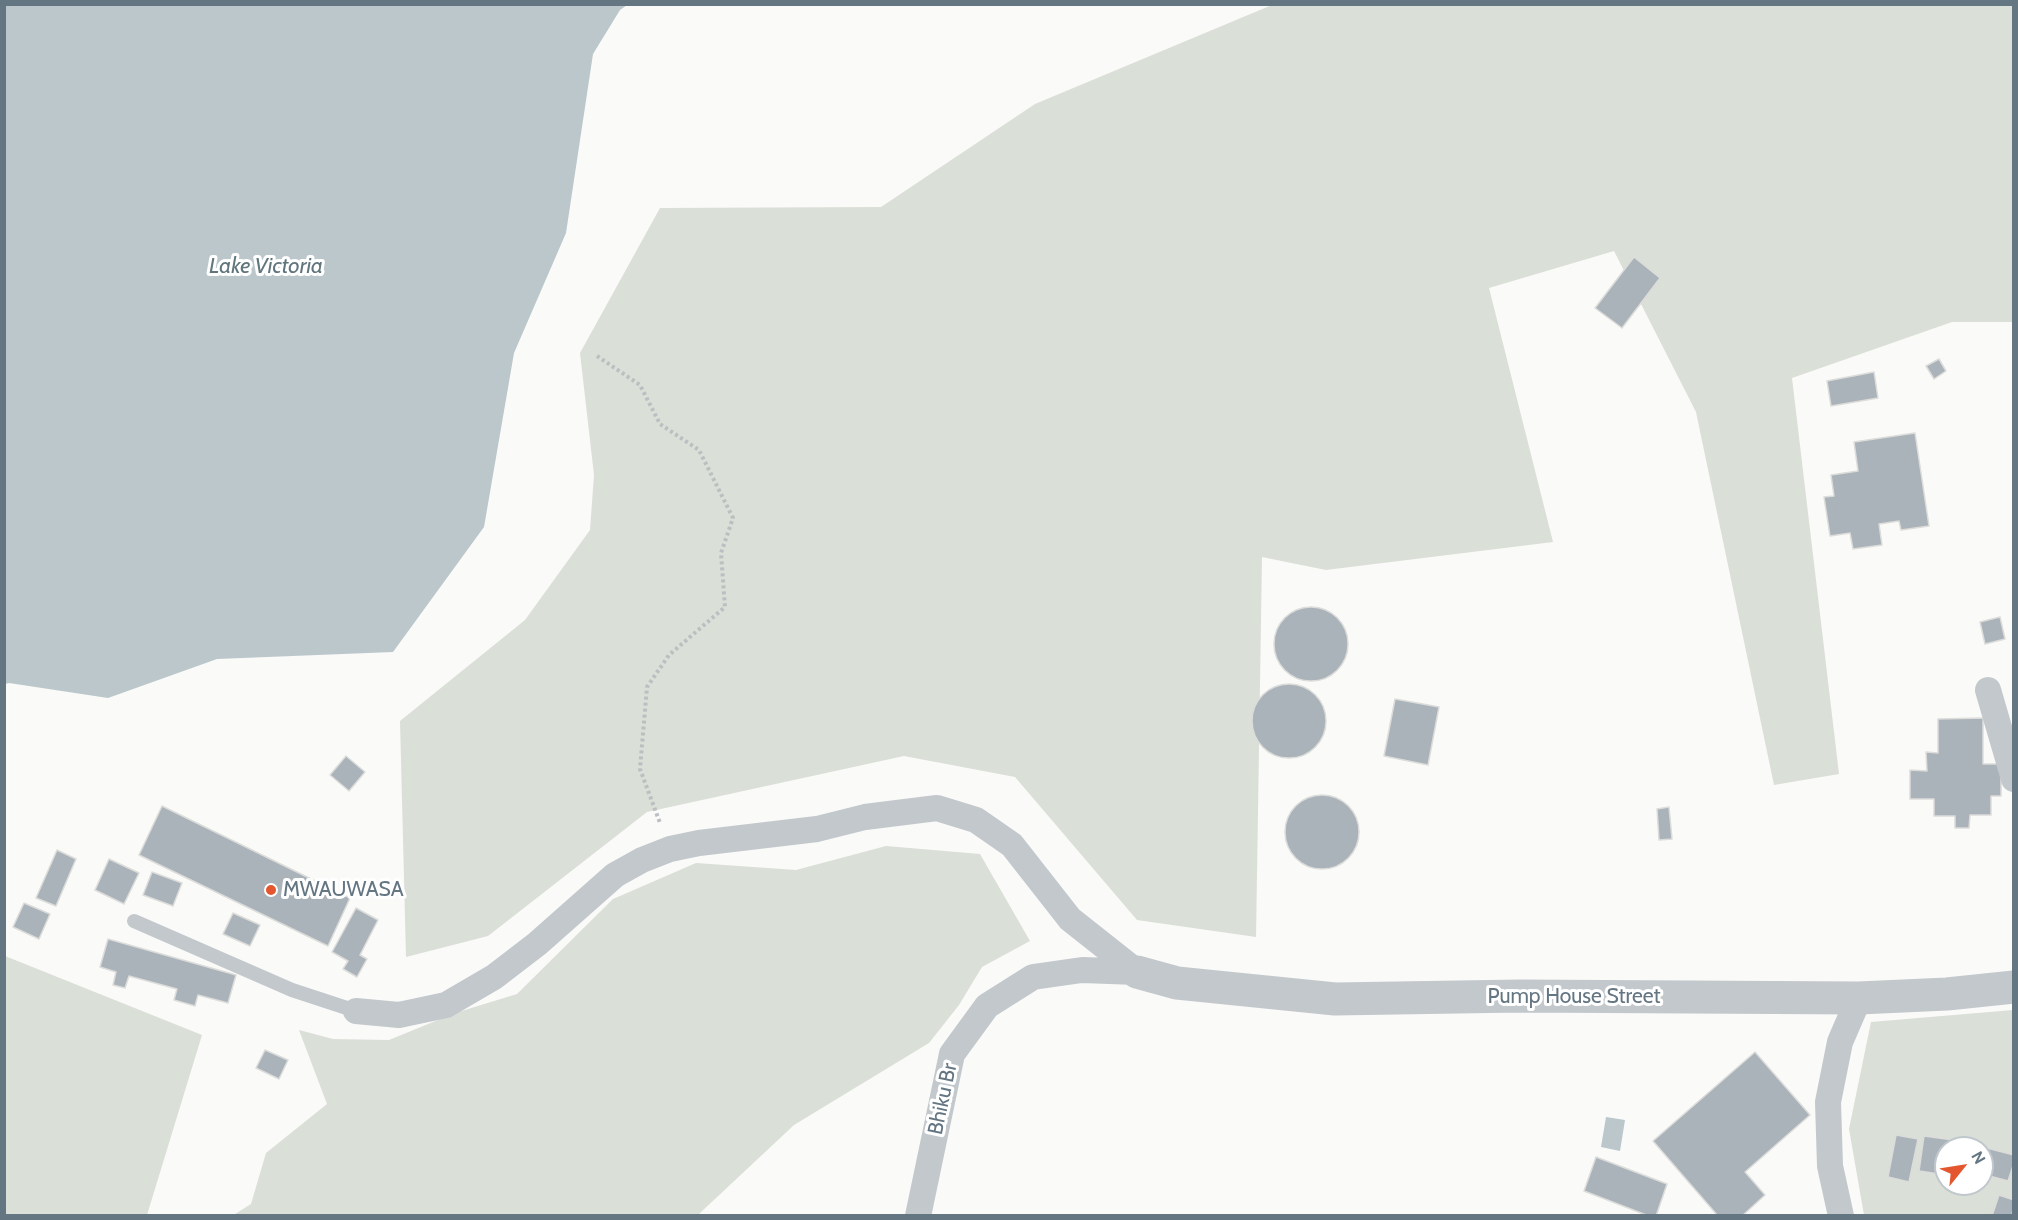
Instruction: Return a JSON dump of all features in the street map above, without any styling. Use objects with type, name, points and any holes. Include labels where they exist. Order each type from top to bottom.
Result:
[{"type":"street","points":[[1988,690],[2013,779]]},
{"type":"street","points":[[356,1011],[399,1015],[446,1005],[494,977],[529,950],[615,875],[642,860],[669,849],[699,843],[817,829],[865,817],[938,808],[976,820],[1012,845],[1070,919],[1137,972]]},
{"type":"street","name":"Bhiku Br","points":[[918,1215],[952,1054],[987,1006],[1033,977],[1082,970],[1137,972]]},
{"type":"street","name":"Pump House Street","points":[[1137,972],[1177,983],[1335,999],[1520,996],[1858,998],[1947,994],[2013,987]]},
{"type":"street","points":[[1841,1215],[1830,1166],[1828,1102],[1840,1042],[1858,998]]},
{"type":"lane","points":[[134,921],[292,990],[356,1011]]},
{"type":"path","points":[[597,356],[640,385],[660,424],[699,450],[733,518],[721,553],[725,607],[669,655],[647,687],[640,769],[669,849]]},
{"type":"shaded area","points":[[1272,5],[2013,5],[2013,322],[1952,322],[1792,378],[1839,774],[1774,785],[1696,412],[1614,251],[1489,288],[1553,542],[1326,570],[1262,557],[1256,937],[1137,920],[1015,777],[904,756],[647,812],[488,936],[406,957],[400,721],[525,620],[590,530],[594,475],[580,353],[660,208],[881,207],[1035,104]]},
{"type":"shaded area","points":[[886,846],[980,854],[1030,941],[982,967],[959,1005],[929,1043],[794,1125],[699,1215],[232,1216],[251,1204],[266,1153],[327,1104],[299,1030],[333,1039],[389,1040],[455,1013],[517,994],[613,899],[696,863],[796,870]]},
{"type":"shaded area","points":[[5,956],[202,1035],[147,1215],[5,1215]]},
{"type":"shaded area","points":[[2013,1010],[2013,1215],[1864,1215],[1849,1129],[1871,1022]]},
{"type":"water","name":"Lake Victoria","points":[[5,4],[627,5],[620,10],[593,54],[566,233],[514,353],[484,527],[393,652],[217,659],[108,698],[5,684]]},
{"type":"water","points":[[1606,1117],[1625,1120],[1620,1151],[1601,1147]]},
{"type":"building","points":[[1634,257],[1660,278],[1622,328],[1595,308]]},
{"type":"building","points":[[1939,359],[1946,371],[1934,379],[1926,366]]},
{"type":"building","points":[[1874,372],[1878,398],[1831,406],[1827,381]]},
{"type":"building","points":[[1915,433],[1929,526],[1901,530],[1899,521],[1879,524],[1882,545],[1853,549],[1850,533],[1830,536],[1824,497],[1834,496],[1831,475],[1858,471],[1854,442]]},
{"type":"building","points":[[1311,607],[1332,613],[1342,623],[1348,644],[1342,665],[1332,675],[1311,681],[1290,675],[1280,665],[1274,644],[1280,623],[1290,613]]},
{"type":"building","points":[[2000,617],[2005,639],[1985,644],[1980,622]]},
{"type":"building","points":[[1289,684],[1310,690],[1320,700],[1326,721],[1320,742],[1310,752],[1289,758],[1268,752],[1258,742],[1252,721],[1258,700],[1268,690]]},
{"type":"building","points":[[1395,699],[1439,707],[1428,765],[1384,756]]},
{"type":"building","points":[[1983,718],[1983,764],[2001,764],[2001,796],[1991,796],[1991,815],[1970,815],[1969,828],[1955,828],[1955,816],[1934,816],[1934,799],[1910,799],[1910,770],[1927,771],[1926,752],[1938,753],[1938,719]]},
{"type":"building","points":[[346,756],[365,772],[349,791],[330,775]]},
{"type":"building","points":[[1322,795],[1343,801],[1353,811],[1359,832],[1353,853],[1343,863],[1322,869],[1301,863],[1291,853],[1285,832],[1291,811],[1301,801]]},
{"type":"building","points":[[162,806],[350,898],[328,946],[139,855]]},
{"type":"building","points":[[1669,807],[1672,839],[1659,840],[1657,809]]},
{"type":"building","points":[[57,850],[76,859],[56,906],[36,898]]},
{"type":"building","points":[[109,859],[139,873],[124,904],[95,890]]},
{"type":"building","points":[[152,872],[182,883],[173,906],[143,895]]},
{"type":"building","points":[[24,903],[50,914],[39,939],[13,927]]},
{"type":"building","points":[[356,908],[378,920],[360,955],[367,959],[357,977],[343,969],[348,961],[332,952]]},
{"type":"building","points":[[233,913],[260,925],[250,946],[223,934]]},
{"type":"building","points":[[108,939],[236,975],[228,1003],[198,995],[195,1006],[174,1000],[177,989],[129,976],[125,988],[113,985],[116,972],[100,967]]},
{"type":"building","points":[[265,1050],[288,1060],[279,1079],[256,1068]]},
{"type":"building","points":[[1755,1052],[1810,1115],[1745,1172],[1765,1195],[1742,1216],[1718,1216],[1653,1141]]},
{"type":"building","points":[[1896,1135],[1918,1139],[1909,1182],[1888,1177]]},
{"type":"building","points":[[1924,1136],[1934,1137],[1934,1173],[1919,1171]]},
{"type":"building","points":[[1994,1150],[2014,1155],[2008,1181],[1994,1177]]},
{"type":"building","points":[[1596,1157],[1667,1184],[1656,1216],[1649,1216],[1584,1191]]},
{"type":"building","points":[[1999,1195],[2014,1200],[2012,1216],[1992,1216]]},
{"type":"place","name":"MWAUWASA","points":[[271,890]]}]
